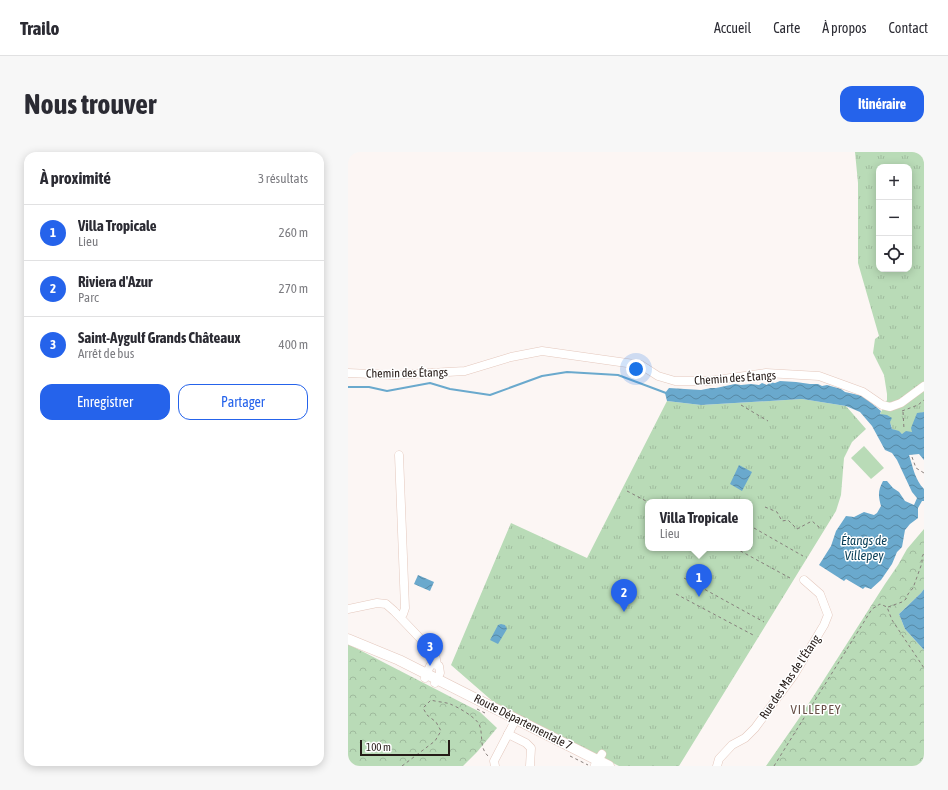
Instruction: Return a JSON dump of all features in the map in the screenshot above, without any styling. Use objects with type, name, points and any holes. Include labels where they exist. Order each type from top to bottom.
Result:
[{"type":"main road","name":"Route Départementale 7","points":[[348,639],[380,652],[397,664],[426,675],[515,721],[609,766]]},
{"type":"street","name":"Chemin des Étangs","points":[[348,373],[395,375],[464,371],[511,357],[542,351],[641,365],[658,376],[675,381],[709,381],[766,373],[818,376],[863,392],[882,405],[902,408]]},
{"type":"street","points":[[902,408],[924,386]]},
{"type":"street","points":[[400,456],[404,608],[403,614],[400,616]]},
{"type":"street","name":"Rue des Mas de l'Étang","points":[[717,766],[732,744],[745,738],[756,728],[794,675],[824,625],[828,616],[820,594],[804,580]]},
{"type":"street","points":[[348,609],[377,603],[386,604],[400,616],[435,654],[436,666]]},
{"type":"street","points":[[426,675],[430,666],[434,664],[439,666],[440,672],[436,681]]},
{"type":"street","points":[[495,764],[515,721]]},
{"type":"street","points":[[508,734],[526,743],[531,748],[530,766]]},
{"type":"path","points":[[904,429],[902,408],[924,400]]},
{"type":"path","points":[[740,405],[768,421]]},
{"type":"path","points":[[912,457],[916,468],[924,473]]},
{"type":"path","points":[[627,491],[645,500]]},
{"type":"path","points":[[765,507],[777,512],[782,521],[788,520],[797,529],[812,521],[820,528]]},
{"type":"path","points":[[754,528],[803,556]]},
{"type":"path","points":[[740,551],[790,578]]},
{"type":"path","points":[[774,766],[872,609],[880,604],[887,607],[902,602],[906,599],[913,588],[924,553]]},
{"type":"path","points":[[684,578],[764,622]]},
{"type":"path","points":[[676,594],[755,636]]},
{"type":"path","points":[[887,607],[892,620],[924,668]]},
{"type":"path","points":[[402,766],[435,741],[441,731],[436,722],[426,715],[423,708],[431,700],[451,704],[473,717],[479,725],[485,753],[495,764]]},
{"type":"green space","points":[[855,152],[924,152],[924,412],[917,414],[912,432],[902,434],[892,429],[888,420],[880,414],[887,400],[887,394],[884,375],[873,353],[875,339],[879,336],[858,263],[858,183]]},
{"type":"green space","points":[[802,399],[846,406],[866,429],[852,442],[844,458],[841,495],[836,511],[679,766],[619,766],[497,705],[451,665],[511,523],[587,558],[667,401],[701,405]]},
{"type":"green space","points":[[864,446],[884,468],[871,479],[851,458]]},
{"type":"green space","points":[[924,529],[924,589],[899,614],[905,629],[924,650],[924,766],[766,766],[802,714],[907,549]]},
{"type":"green space","points":[[348,644],[480,712],[497,728],[463,766],[348,766]]},
{"type":"water","name":"Étangs de Villepey","points":[[780,381],[818,384],[822,386],[827,385],[841,389],[845,392],[863,396],[881,411],[880,414],[887,415],[892,418],[890,422],[892,429],[899,431],[902,434],[906,431],[912,432],[911,428],[917,413],[924,412],[924,460],[919,454],[909,455],[916,477],[924,489],[924,501],[922,501],[918,508],[918,518],[905,530],[902,547],[897,552],[892,564],[881,580],[871,589],[865,587],[863,589],[846,579],[844,581],[819,565],[831,546],[836,531],[846,516],[854,517],[864,512],[874,515],[877,513],[881,506],[879,493],[883,481],[887,481],[899,492],[905,501],[914,505],[917,498],[912,492],[897,460],[892,453],[885,450],[872,426],[860,412],[846,406],[802,399],[701,405],[667,401],[665,393],[669,388],[701,390],[735,384],[759,385],[762,383],[767,385],[769,382],[775,383]]},
{"type":"water","points":[[739,465],[752,472],[742,491],[730,484]]},
{"type":"water","points":[[418,575],[434,582],[430,591],[414,584]]},
{"type":"water","points":[[924,589],[924,650],[905,629],[899,614]]},
{"type":"water","points":[[498,625],[505,625],[507,629],[498,644],[490,640]]},
{"type":"waterway","points":[[348,387],[369,387],[387,391],[430,383],[450,389],[490,395],[542,376],[567,372],[618,375],[666,393]]},
{"type":"place","name":"Villa Tropicale","points":[[699,597]]},
{"type":"place","name":"Riviera d'Azur","points":[[624,612]]},
{"type":"place","name":"Saint-Aygulf Grands Châteaux","points":[[430,666]]},
{"type":"district","name":"VILLEPEY","points":[[816,709]]}]
